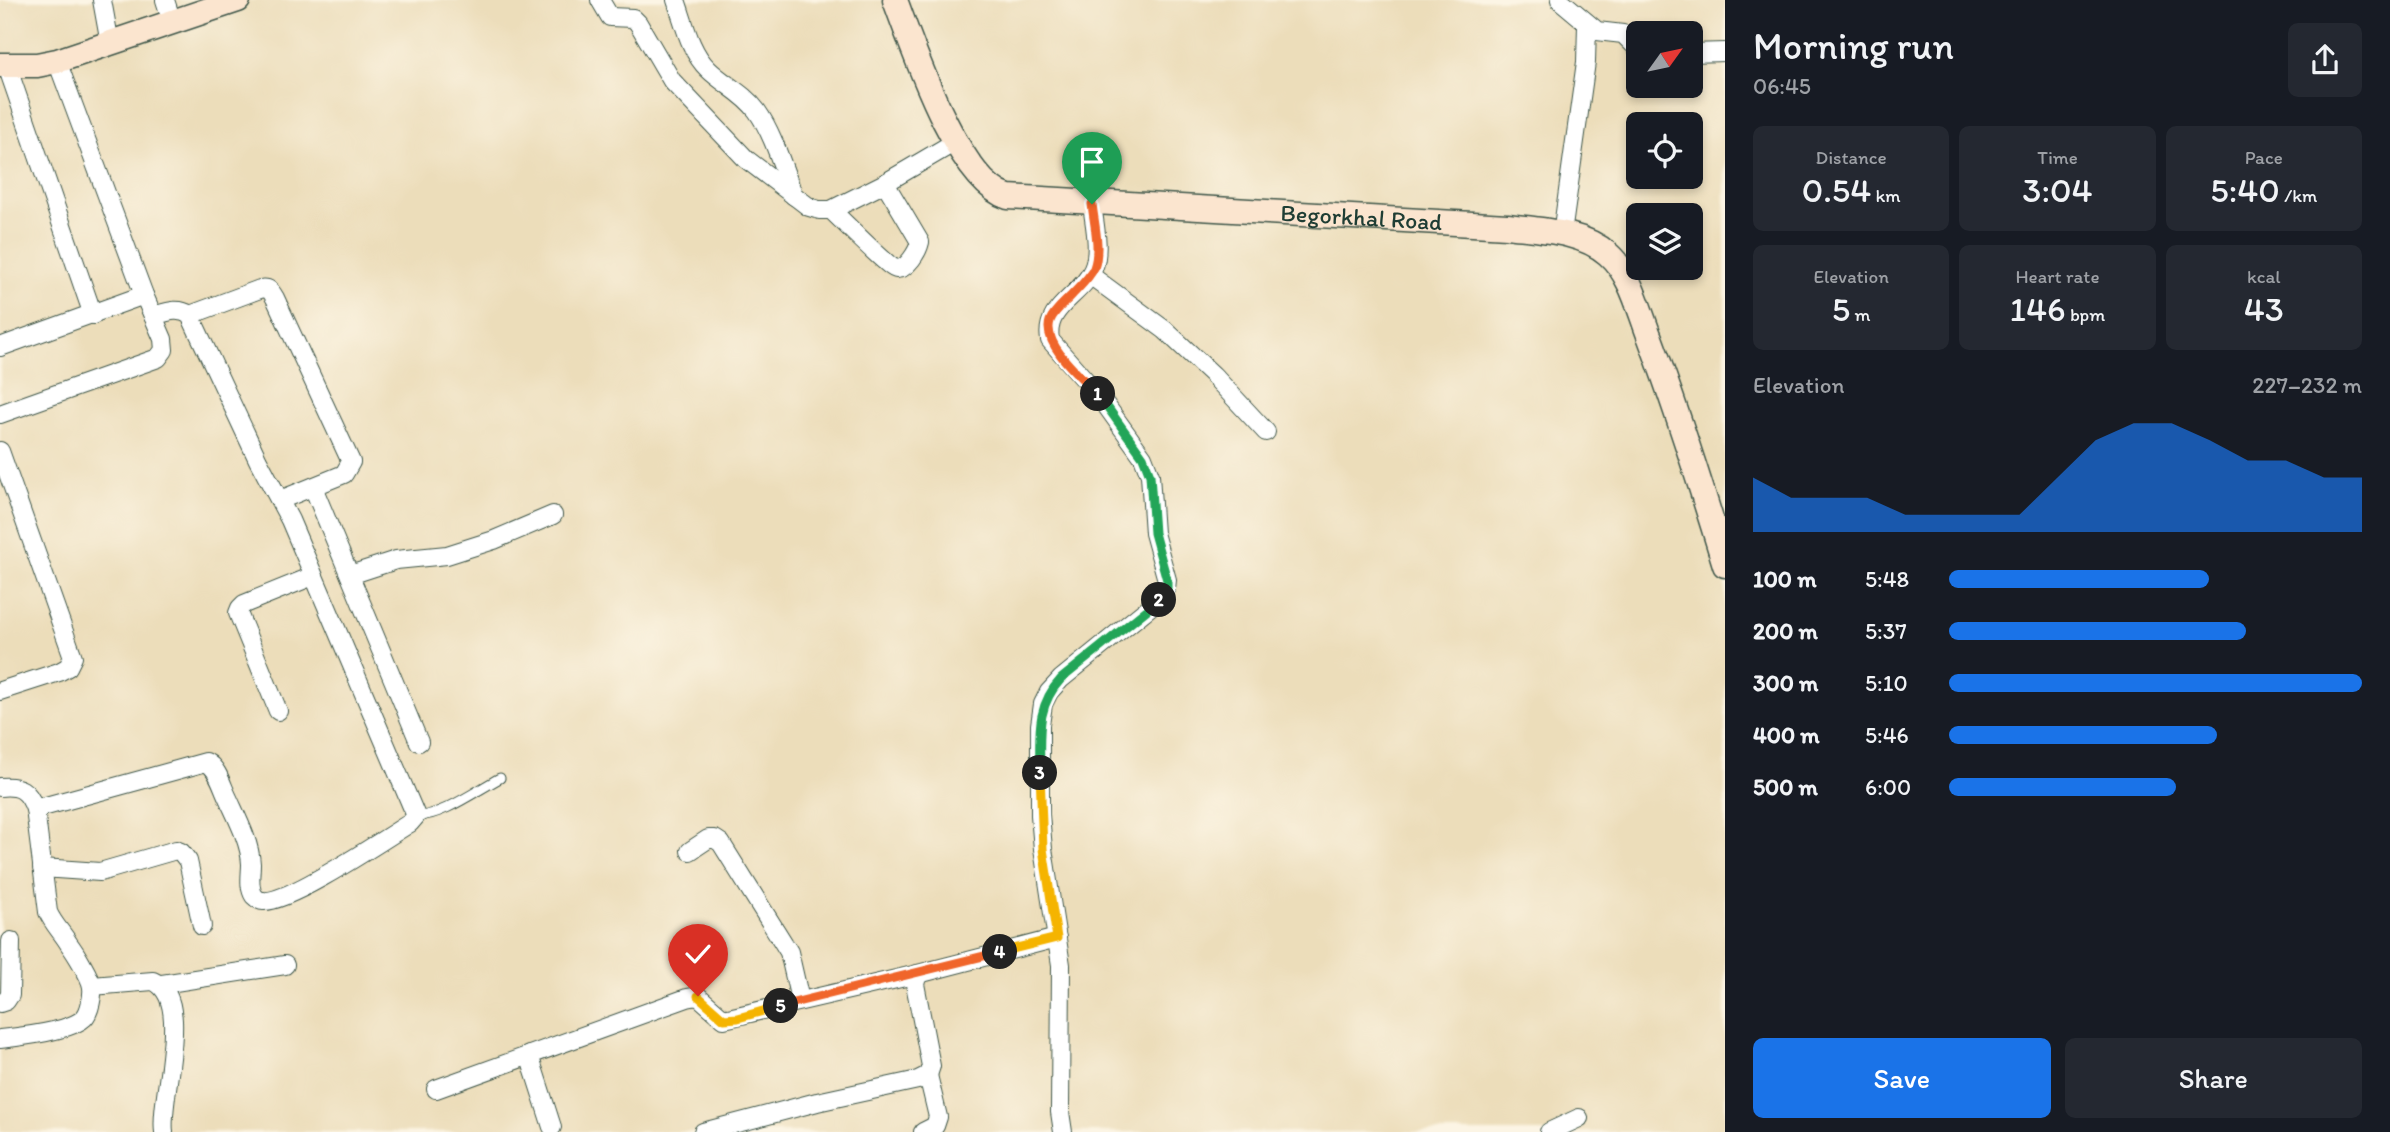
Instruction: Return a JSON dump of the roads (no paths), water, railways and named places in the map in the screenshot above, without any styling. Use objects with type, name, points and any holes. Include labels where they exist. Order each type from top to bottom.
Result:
[{"type":"street","points":[[103,0],[110,44]]},
{"type":"street","points":[[93,315],[4,65],[37,65],[57,61],[110,44],[169,11],[234,0]]},
{"type":"street","points":[[600,0],[610,17],[633,18],[672,81],[746,159],[809,207],[831,210],[885,183],[955,142]]},
{"type":"street","points":[[676,0],[693,46],[705,66],[741,94],[758,112],[794,196]]},
{"type":"street","name":"Begorkhal Road","points":[[895,0],[923,72],[955,142],[996,194],[1092,204],[1507,226],[1562,234],[1593,244],[1606,252],[1620,265],[1661,369],[1725,565]]},
{"type":"street","points":[[1560,0],[1587,25],[1603,34],[1623,34],[1626,37]]},
{"type":"street","points":[[1562,234],[1586,62],[1587,25]]},
{"type":"street","points":[[1703,53],[1725,52]]},
{"type":"street","points":[[0,414],[158,358],[164,350],[163,339],[57,61]]},
{"type":"street","points":[[831,210],[888,266],[902,268],[919,250],[920,242],[885,183]]},
{"type":"street","points":[[1063,1132],[1060,1112],[1061,965],[1040,815],[1040,725],[1043,704],[1049,692],[1061,679],[1162,597],[1167,589],[1154,533],[1150,475],[1143,457],[1100,397],[1050,340],[1048,331],[1053,315],[1090,275],[1096,255],[1092,204]]},
{"type":"street","points":[[1090,275],[1165,330],[1213,375],[1266,432]]},
{"type":"street","points":[[153,316],[177,310],[190,315],[260,289],[270,290],[351,462],[344,474],[281,500]]},
{"type":"street","points":[[0,347],[144,295]]},
{"type":"street","points":[[35,809],[206,762],[214,768],[249,849],[251,889],[262,902],[285,896],[306,886],[410,823],[416,816],[281,500],[258,460],[190,315]]},
{"type":"street","points":[[0,451],[73,657],[68,667],[59,672],[0,691]]},
{"type":"street","points":[[313,487],[419,742]]},
{"type":"street","points":[[350,575],[396,560],[447,555],[494,540],[553,515]]},
{"type":"street","points":[[278,711],[238,613],[244,604],[313,576]]},
{"type":"street","points":[[0,787],[14,785],[32,800],[48,912],[69,943],[92,986],[89,1010],[84,1019],[70,1026],[0,1040]]},
{"type":"street","points":[[690,851],[708,839],[721,843],[789,952],[800,1000]]},
{"type":"street","points":[[42,868],[100,872],[176,850],[188,861],[202,926]]},
{"type":"street","points":[[436,1089],[687,998],[698,996],[724,1019],[738,1018],[800,1000],[918,974],[1057,938]]},
{"type":"street","points":[[0,1003],[6,1001],[10,995],[11,941]]},
{"type":"street","points":[[92,986],[153,981],[162,984],[285,965]]},
{"type":"street","points":[[918,974],[915,984],[931,1066],[928,1075],[938,1117],[935,1126],[923,1132]]},
{"type":"street","points":[[162,984],[170,1001],[173,1044],[172,1064],[162,1113],[164,1132]]},
{"type":"street","points":[[529,1055],[552,1127]]},
{"type":"street","points":[[703,1132],[751,1125],[817,1102],[918,1080],[928,1075]]},
{"type":"street","points":[[1549,1132],[1579,1118]]},
{"type":"lane","points":[[416,816],[425,816],[443,809],[500,778]]}]
